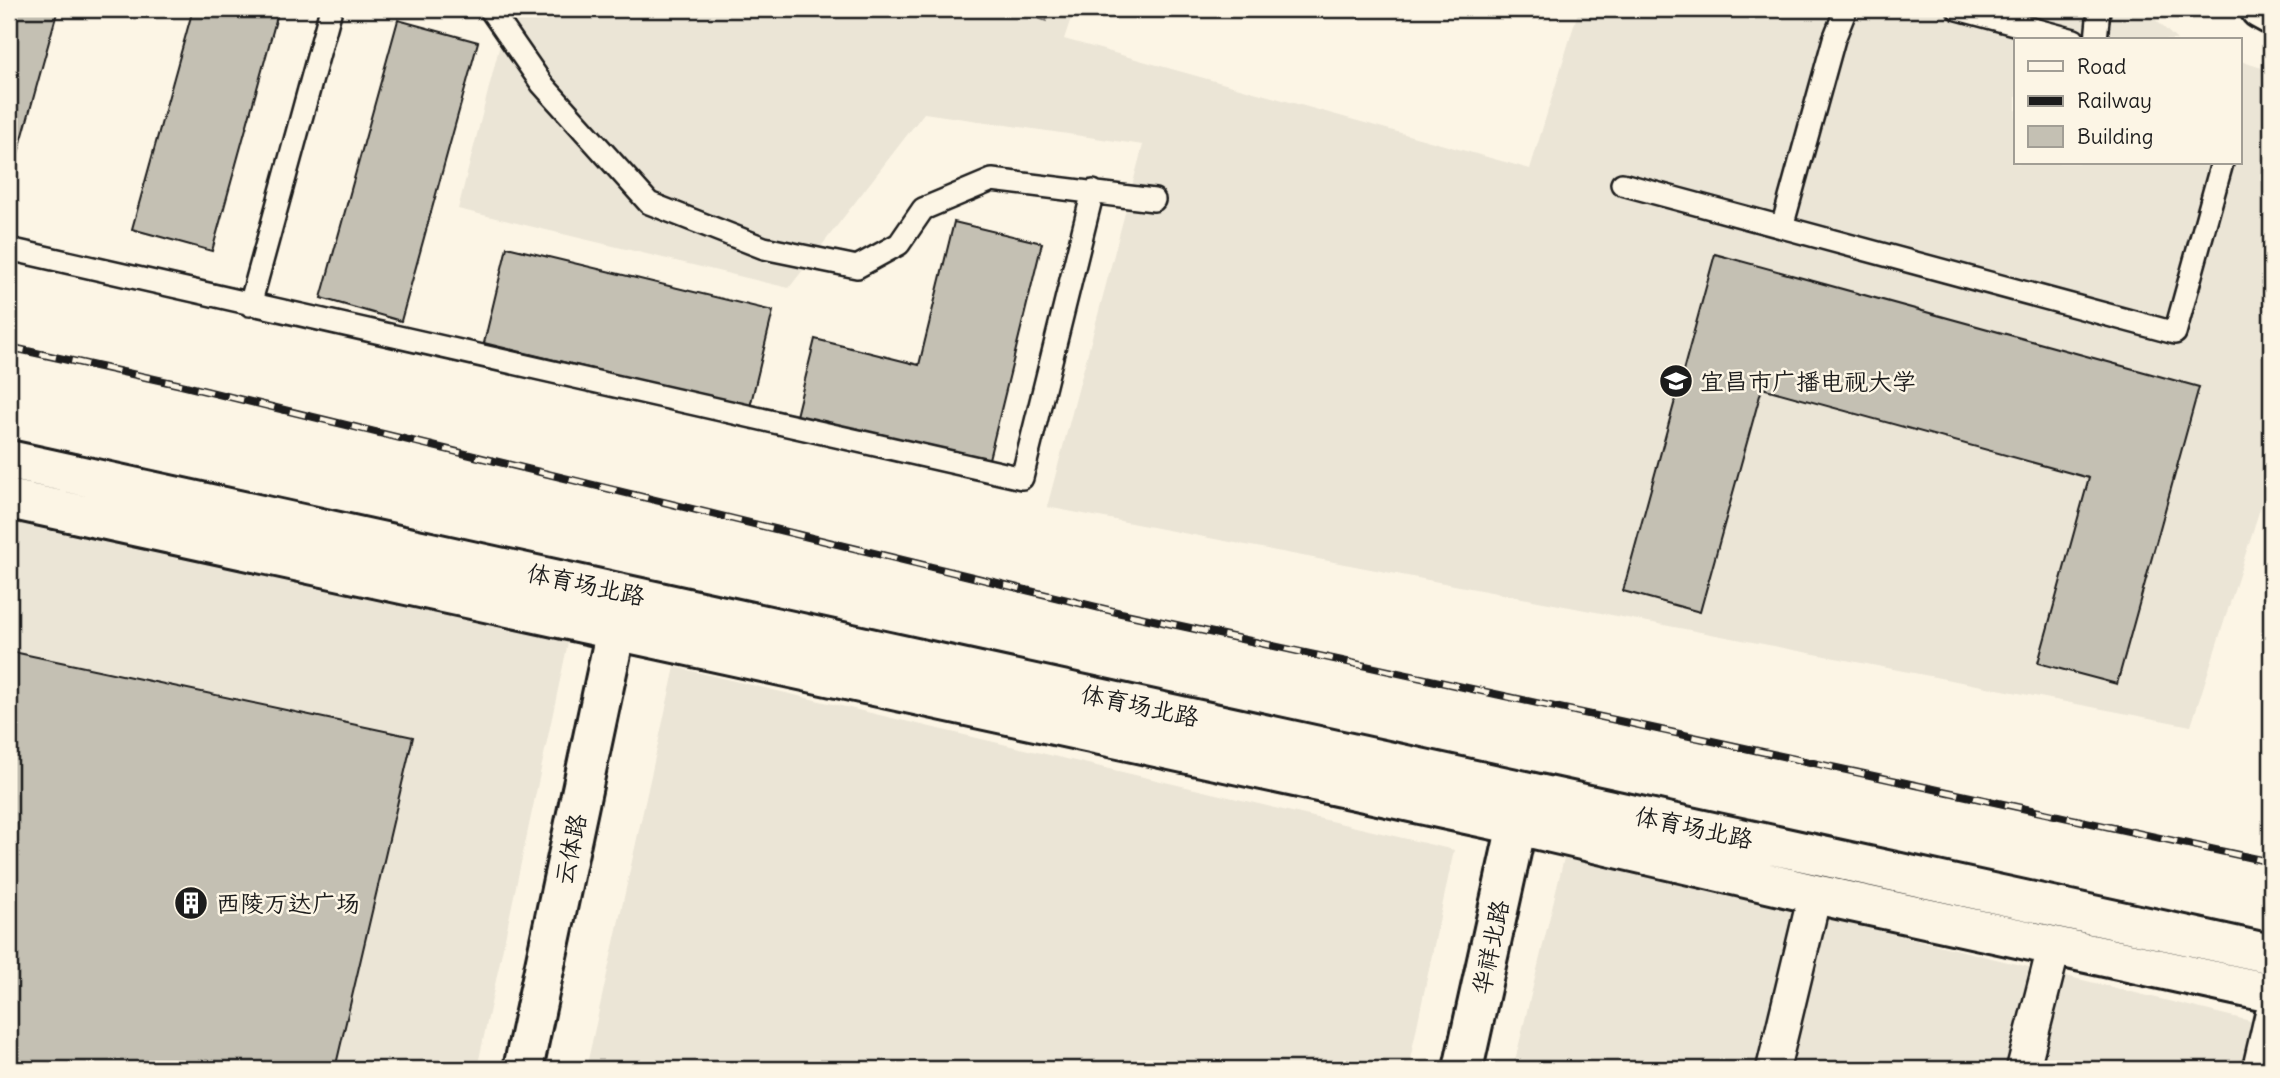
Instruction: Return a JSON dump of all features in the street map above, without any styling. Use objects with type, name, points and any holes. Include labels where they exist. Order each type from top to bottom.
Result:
[{"type":"main road","points":[[2260,9],[2271,15]]},
{"type":"main road","name":"体育场北路","points":[[9,460],[2271,954]]},
{"type":"main road","name":"体育场北路","points":[[9,499],[1517,825],[1815,894],[2271,993]]},
{"type":"main road","name":"云体路","points":[[523,1069],[617,629]]},
{"type":"main road","name":"华祥北路","points":[[1463,1069],[1517,825]]},
{"type":"street","points":[[1773,1069],[1815,894]]},
{"type":"street","points":[[2023,1069],[2054,947]]},
{"type":"street","points":[[2259,1069],[2271,1017]]},
{"type":"lane","points":[[250,305],[331,9]]},
{"type":"lane","points":[[489,9],[542,85],[649,203],[764,248],[858,267],[898,244],[923,209],[992,180],[1154,200]]},
{"type":"lane","points":[[1782,227],[1834,39],[1846,9]]},
{"type":"lane","points":[[1958,9],[2067,38]]},
{"type":"lane","points":[[2096,38],[2099,9]]},
{"type":"lane","points":[[1622,184],[2175,333],[2222,164]]},
{"type":"lane","points":[[9,250],[1022,478],[1093,191]]},
{"type":"shaded area","name":"宜昌市广播电视大学","points":[[509,9],[1074,9],[1064,39],[1530,169],[1579,9],[2144,9],[2175,38],[2014,38],[2014,164],[2242,164],[2242,62],[2271,71],[2271,474],[2191,726],[1047,507],[1143,145],[924,113],[789,288],[458,209]]},
{"type":"shaded area","points":[[1013,9],[1050,9],[1046,21]]},
{"type":"shaded area","name":"西陵万达广场","points":[[9,517],[569,638],[477,1069],[9,1069]]},
{"type":"shaded area","points":[[675,667],[1454,850],[1408,1069],[586,1069]]},
{"type":"shaded area","points":[[1565,854],[2271,1026],[2271,1069],[1513,1069]]},
{"type":"building","points":[[9,9],[58,9],[9,186]]},
{"type":"building","points":[[193,9],[279,9],[212,251],[132,229]]},
{"type":"building","points":[[398,20],[478,42],[401,321],[321,298]]},
{"type":"building","points":[[954,222],[1042,243],[988,463],[796,416],[815,339],[919,365]]},
{"type":"building","points":[[507,247],[773,311],[750,407],[484,343]]},
{"type":"building","points":[[1715,254],[2199,387],[2117,684],[2038,663],[2089,478],[1762,388],[1700,612],[1623,591]]},
{"type":"building","name":"西陵万达广场","points":[[9,651],[413,737],[335,1069],[9,1069]]},
{"type":"railway","points":[[9,347],[177,384],[1121,613],[2271,862]]},
{"type":"place","name":"宜昌市广播电视大学","points":[[1676,381]]},
{"type":"place","name":"西陵万达广场","points":[[191,903]]}]
